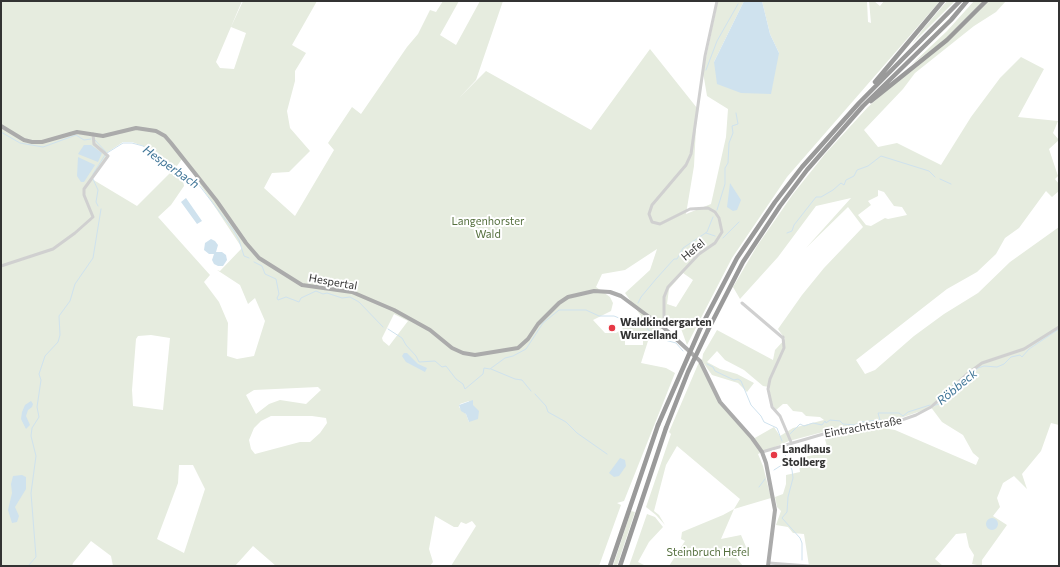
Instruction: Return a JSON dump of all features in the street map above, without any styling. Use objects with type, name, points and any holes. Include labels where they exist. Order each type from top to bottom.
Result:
[{"type":"highway","points":[[859,103],[868,90],[944,1]]},
{"type":"highway","points":[[610,566],[658,425],[701,327],[728,273],[771,208],[815,151],[859,103],[960,1]]},
{"type":"highway","points":[[620,566],[666,428],[688,372],[734,277],[776,212],[811,165],[863,106],[951,20],[967,1]]},
{"type":"highway","points":[[863,106],[878,97],[947,40],[986,1]]},
{"type":"main road","name":"Hespertal","points":[[1,126],[24,140],[32,142],[42,142],[71,133],[112,135],[136,128],[156,131],[165,136],[216,200],[246,243],[259,258],[302,285],[352,292],[394,310],[430,330],[452,348],[463,353],[476,355],[518,348],[528,339],[538,324],[559,303],[578,294],[594,291],[610,292],[621,296],[664,328]]},
{"type":"main road","points":[[664,328],[700,361],[720,402],[752,438],[762,452],[766,463],[775,510],[768,564]]},
{"type":"street","name":"Hefel","points":[[664,328],[664,297],[668,287],[699,254],[715,243],[722,232],[719,218],[715,212],[708,208],[690,209],[660,224],[652,222],[649,214],[652,205],[686,165],[692,154],[705,56],[717,1]]},
{"type":"street","points":[[1,266],[53,249],[86,224],[93,216],[84,192],[108,156],[93,142],[93,134]]},
{"type":"street","points":[[742,303],[783,338],[784,348],[770,379],[768,389],[772,407],[780,416],[791,442]]},
{"type":"street","name":"Eintrachtstraße","points":[[762,452],[791,442],[837,430],[893,423],[916,416],[931,407],[967,374],[982,363],[1024,349],[1059,327]]},
{"type":"street","points":[[768,564],[809,566]]},
{"type":"green space","name":"Langenhorster Wald","points":[[1,1],[242,1],[216,62],[220,68],[234,69],[246,33],[231,27],[243,1],[317,1],[292,45],[306,53],[295,71],[295,81],[287,111],[290,128],[310,151],[289,172],[272,173],[264,188],[295,216],[334,150],[328,143],[352,107],[361,114],[407,47],[418,34],[430,10],[436,12],[443,1],[459,1],[440,35],[456,45],[480,1],[503,1],[476,80],[459,98],[486,71],[591,130],[650,49],[697,108],[694,166],[686,214],[711,204],[726,137],[728,109],[707,96],[703,72],[718,1],[744,1],[714,62],[779,53],[770,34],[762,1],[867,1],[868,22],[871,23],[869,1],[874,1],[880,6],[884,1],[940,1],[787,177],[732,258],[687,345],[679,323],[667,324],[648,341],[641,363],[666,368],[675,373],[624,501],[617,503],[621,505],[599,566],[451,566],[476,526],[472,521],[466,524],[461,522],[458,527],[454,527],[435,516],[429,549],[433,562],[430,566],[276,566],[253,546],[235,566],[113,566],[111,556],[91,541],[72,566],[1,566]],"holes":[[[137,129],[157,130],[174,145],[242,248],[220,271],[217,270],[240,285],[248,304],[255,298],[265,321],[254,356],[237,359],[227,356],[228,323],[219,302],[204,282],[210,275],[158,217],[171,205],[184,186],[182,175],[174,170],[182,159],[165,138],[157,131]],[[123,142],[132,142],[143,146],[173,170],[137,206],[92,179],[107,156],[105,154]],[[657,249],[650,270],[625,293],[641,316],[616,333],[605,333],[593,320],[611,311],[613,303],[610,297],[596,287],[602,274],[625,270]],[[683,273],[693,280],[676,307],[667,304],[669,289]],[[394,314],[408,321],[389,346],[383,341],[382,338]],[[151,335],[170,338],[163,410],[133,406],[132,390],[136,339],[138,336]],[[643,338],[643,345],[625,345],[625,339]],[[318,387],[321,390],[306,404],[280,400],[269,404],[256,414],[246,395],[254,390]],[[469,401],[469,422],[466,414],[459,407],[460,404]],[[271,416],[312,416],[326,418],[327,423],[320,433],[310,442],[300,442],[255,454],[251,449],[249,440],[254,428],[261,421]],[[179,465],[193,465],[205,489],[184,553],[157,539],[178,483]]]},
{"type":"green space","points":[[947,1],[955,1],[912,44],[923,29]]},
{"type":"green space","points":[[974,1],[983,1],[942,42],[911,65],[947,31]]},
{"type":"green space","points":[[988,1],[1006,1],[996,12],[974,26],[915,73],[903,89],[864,130],[878,147],[897,143],[941,165],[971,117],[1000,78],[1021,57],[1044,69],[1018,117],[1058,121],[1053,133],[1059,140],[1049,149],[1058,176],[1055,179],[1059,184],[1059,191],[1052,197],[1046,191],[1019,228],[1005,238],[996,254],[977,272],[947,289],[856,360],[865,374],[875,370],[914,336],[944,314],[978,293],[1010,262],[1059,227],[1059,425],[1051,423],[1041,451],[1022,474],[1027,489],[1014,476],[1003,483],[997,498],[1000,507],[993,516],[1007,525],[982,560],[982,566],[972,564],[974,555],[969,547],[966,533],[956,534],[935,559],[943,566],[809,566],[804,534],[793,533],[788,527],[776,525],[781,511],[777,507],[775,497],[783,494],[786,484],[786,475],[800,472],[798,458],[814,455],[828,450],[823,432],[789,441],[758,454],[763,466],[771,498],[734,509],[740,499],[677,446],[666,465],[654,511],[659,515],[665,525],[646,507],[671,434],[669,432],[699,362],[713,391],[753,439],[774,427],[780,436],[793,428],[824,420],[820,417],[806,416],[802,412],[793,411],[787,404],[783,404],[776,410],[771,403],[769,387],[763,386],[744,370],[725,360],[717,351],[707,362],[720,369],[737,374],[754,383],[747,392],[738,383],[712,375],[702,361],[703,354],[717,330],[773,360],[775,350],[785,339],[778,329],[802,295],[824,268],[863,227],[848,207],[806,248],[851,198],[816,206],[778,257],[740,299],[733,287],[757,246],[793,194],[825,154],[868,107]],"holes":[[[878,190],[884,192],[894,206],[902,207],[907,215],[888,219],[885,218],[871,226],[866,225],[858,215],[871,205],[868,201],[878,196]],[[930,406],[942,422],[963,435],[973,453],[979,458],[976,465],[895,430],[883,428],[886,423],[924,410]]]},
{"type":"green space","name":"Steinbruch Hefel","points":[[734,509],[721,539],[741,535],[749,554],[739,550],[735,556],[743,566],[669,566],[685,541],[681,539],[682,532]]},
{"type":"green space","points":[[631,511],[635,512],[617,566],[613,566]]},
{"type":"green space","points":[[647,514],[655,517],[663,527],[649,542],[638,562],[646,566],[629,566]]},
{"type":"water","points":[[744,1],[762,1],[770,34],[779,53],[771,94],[741,93],[717,84],[714,62]]},
{"type":"water","points":[[84,145],[91,145],[102,153],[98,162],[78,154]]},
{"type":"water","points":[[78,157],[95,165],[84,182],[81,182],[77,176]]},
{"type":"water","points":[[730,183],[741,200],[737,210],[733,211],[727,207]]},
{"type":"water","points":[[186,198],[202,221],[197,224],[181,202]]},
{"type":"water","points":[[211,239],[218,245],[216,252],[222,252],[226,255],[227,260],[223,266],[214,264],[212,260],[214,254],[209,254],[204,250],[205,243]]},
{"type":"water","points":[[404,353],[407,353],[418,364],[427,368],[425,372],[406,362],[402,356]]},
{"type":"water","points":[[473,400],[473,405],[479,411],[478,419],[469,422],[466,414],[461,411],[459,405]]},
{"type":"water","points":[[31,401],[33,404],[32,407],[28,410],[26,416],[30,425],[26,429],[21,419],[22,412],[25,405]]},
{"type":"water","points":[[620,458],[625,460],[626,466],[619,476],[614,477],[609,473]]},
{"type":"water","points":[[22,475],[26,477],[26,489],[15,507],[19,516],[17,522],[12,523],[8,510],[12,493],[11,484],[13,476]]},
{"type":"water","points":[[994,518],[997,519],[997,529],[990,530],[987,529],[986,522],[987,519]]},
{"type":"waterway","points":[[706,70],[717,41],[738,4]]},
{"type":"waterway","points":[[717,210],[725,184],[725,168],[728,163],[729,143],[733,133],[732,126],[738,124],[736,113]]},
{"type":"waterway","name":"Hesperbach","points":[[1,132],[20,143],[43,147],[76,135],[84,140],[91,139]]},
{"type":"waterway","points":[[95,140],[106,152]]},
{"type":"waterway","name":"Hesperbach","points":[[107,153],[123,143],[132,143],[143,146],[170,167],[179,170],[184,178],[199,185],[234,231],[239,240],[244,256],[249,258]]},
{"type":"waterway","points":[[93,174],[105,155]]},
{"type":"waterway","points":[[787,233],[792,231],[794,225],[816,197],[821,197],[841,183],[844,185],[846,180],[854,176],[857,170],[868,166],[881,156],[929,171],[935,177]]},
{"type":"waterway","points":[[93,179],[98,190],[96,202],[98,206]]},
{"type":"waterway","points":[[940,179],[951,184]]},
{"type":"waterway","points":[[28,566],[36,557],[31,493],[36,456],[31,436],[32,428],[39,417],[37,407],[41,380],[39,374],[45,356],[58,342],[60,335],[59,316],[70,301],[75,284],[93,258],[101,209]]},
{"type":"waterway","points":[[638,303],[656,279],[674,259],[677,259],[683,248],[707,232],[713,217]]},
{"type":"waterway","points":[[723,238],[739,222]]},
{"type":"waterway","points":[[706,233],[715,236]]},
{"type":"waterway","name":"Hesperbach","points":[[254,262],[262,266],[265,274],[276,279],[279,294],[277,298],[278,300],[286,297],[299,302],[301,298],[316,291],[342,298],[350,297],[359,302],[383,327]]},
{"type":"waterway","name":"Hesperbach","points":[[388,329],[402,338],[419,362],[435,361],[442,367],[446,366],[456,379],[463,384],[465,389],[483,374],[484,368],[490,369],[505,358],[513,356],[526,349],[543,323],[559,310],[586,310],[599,316],[614,316],[624,320],[636,318],[647,326],[648,330],[655,333]]},
{"type":"waterway","name":"Röbbeck","points":[[933,406],[944,402],[954,389],[978,368],[984,366],[997,367],[1004,364],[1011,357],[1020,355],[1022,357],[1029,349],[1059,329]]},
{"type":"waterway","name":"Hesperbach","points":[[661,339],[676,343],[683,351]]},
{"type":"waterway","name":"Hesperbach","points":[[707,364],[713,367],[715,371],[734,380],[738,379],[741,381],[751,405],[761,416],[764,422],[777,428],[782,441]]},
{"type":"waterway","points":[[491,369],[515,379],[522,380],[531,391]]},
{"type":"waterway","points":[[535,394],[546,406],[548,412],[566,422],[577,433],[607,454]]},
{"type":"waterway","name":"Röbbeck","points":[[790,434],[800,424],[804,426],[813,423],[822,425],[825,421],[826,423],[830,420],[840,421],[843,424],[855,425],[860,422],[880,420],[878,413],[899,413],[903,416],[908,412],[930,405]]},
{"type":"waterway","name":"Hesperbach","points":[[783,450],[792,470],[793,478],[788,497],[787,512],[782,518],[800,538],[802,543],[802,560]]},
{"type":"waterway","points":[[774,470],[788,461]]},
{"type":"waterway","points":[[759,487],[765,479]]},
{"type":"place","name":"Waldkindergarten Wurzelland","points":[[612,328]]},
{"type":"place","name":"Landhaus Stolberg","points":[[774,455]]}]
